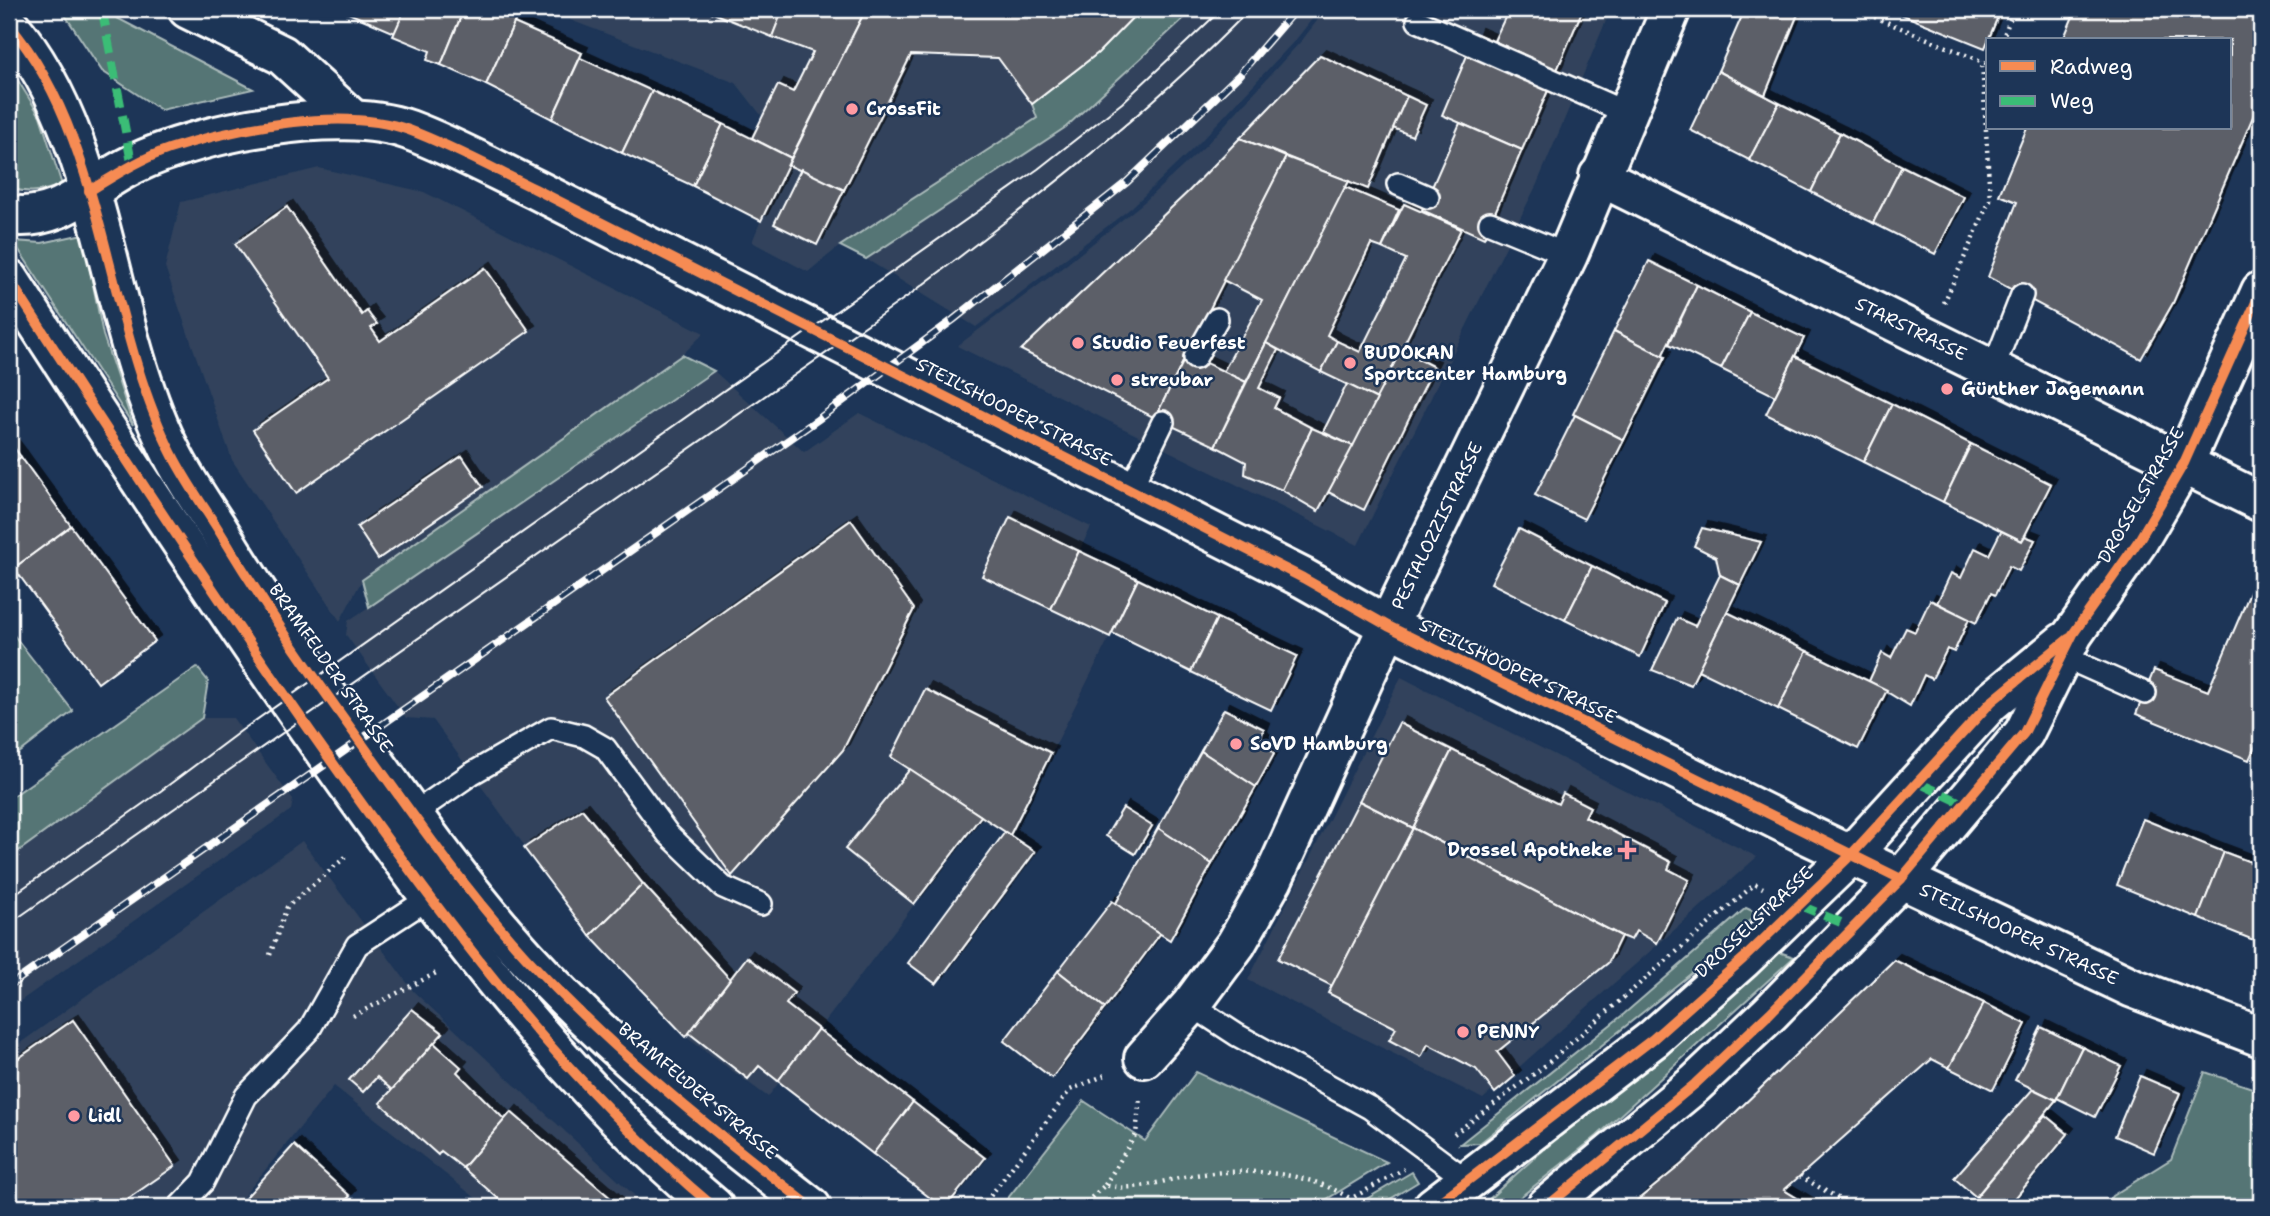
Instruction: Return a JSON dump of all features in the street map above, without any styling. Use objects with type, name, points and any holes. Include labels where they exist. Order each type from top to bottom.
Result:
[{"type":"main road","points":[[188,9],[282,55],[351,118]]},
{"type":"main road","name":"PESTALOZZISTRASSE","points":[[1144,1058],[1191,1005],[1236,944],[1273,880],[1388,626],[1568,255],[1671,9]]},
{"type":"main road","name":"BRAMFELDER STRASSE","points":[[9,26],[57,98],[89,191],[147,396],[172,454],[281,632],[413,814],[525,956],[586,1018],[714,1131],[811,1207]]},
{"type":"main road","name":"STEILSHOOPER STRASSE","points":[[9,215],[48,214],[132,165],[169,149],[279,124],[351,118],[408,130],[498,171],[1303,578],[1388,626],[1851,855],[2133,988],[2257,1035]]},
{"type":"main road","name":"STARSTRASSE","points":[[1599,176],[2261,502]]},
{"type":"main road","points":[[9,279],[22,319],[429,898],[567,1065],[672,1172],[714,1207]]},
{"type":"main road","name":"DROSSELSTRASSE","points":[[1546,1207],[1695,1084],[1770,1013],[1901,879],[2024,733],[2068,645],[2139,540],[2184,463],[2261,291]]},
{"type":"main road","name":"DROSSELSTRASSE","points":[[1433,1207],[1653,1039],[1851,855],[1991,702],[2068,645]]},
{"type":"lane","points":[[1418,21],[1627,113]]},
{"type":"lane","points":[[1398,184],[1428,197]]},
{"type":"lane","points":[[1490,223],[1568,255]]},
{"type":"lane","points":[[1993,369],[2022,295]]},
{"type":"lane","points":[[1195,358],[1217,319]]},
{"type":"lane","points":[[1130,490],[1163,422]]},
{"type":"lane","points":[[2068,645],[2145,692]]},
{"type":"lane","points":[[413,814],[471,774],[551,727],[584,736],[605,748],[668,834],[723,887],[761,904]]},
{"type":"lane","points":[[179,1207],[202,1182],[246,1096],[309,1030],[357,945],[429,898]]},
{"type":"lane","points":[[1191,1005],[1237,1035],[1370,1108],[1468,1181]]},
{"type":"path","points":[[1854,9],[1985,63],[1986,90]]},
{"type":"path","points":[[2002,38],[2014,9]]},
{"type":"path","points":[[1929,337],[1990,200],[1987,130]]},
{"type":"path","points":[[270,955],[287,907],[379,828]]},
{"type":"path","points":[[1336,1207],[1400,1173],[1542,1068],[1755,884],[1799,905]]},
{"type":"path","points":[[309,1030],[332,1027],[473,954]]},
{"type":"path","points":[[2257,1035],[2261,1206]]},
{"type":"path","points":[[982,1207],[1070,1090],[1144,1058],[1136,1134],[1105,1185],[1081,1207]]},
{"type":"path","points":[[1105,1185],[1122,1190],[1224,1171],[1265,1172],[1332,1186],[1351,1199]]},
{"type":"path","points":[[1800,1176],[1853,1207]]},
{"type":"shaded area","points":[[574,9],[1141,9],[1037,118],[840,246],[808,272],[752,242],[789,151],[736,83],[570,20]]},
{"type":"shaded area","points":[[1194,9],[1320,9],[1298,37],[1199,143],[1131,208],[976,327],[866,259],[1066,127]]},
{"type":"shaded area","points":[[1326,9],[1611,9],[1537,184],[1358,545],[957,346],[1067,264],[1144,202],[1206,145],[1303,39]]},
{"type":"shaded area","points":[[319,168],[424,192],[704,333],[682,355],[362,580],[340,621],[232,460],[165,267],[181,202]]},
{"type":"shaded area","points":[[714,371],[804,452],[859,413],[1091,527],[1050,610],[1109,638],[1010,836],[980,818],[768,1097],[686,1037],[590,936],[433,720],[406,718],[346,635],[348,621]]},
{"type":"shaded area","points":[[1401,677],[1757,857],[1483,1099],[1248,980]]},
{"type":"shaded area","points":[[202,718],[233,718],[293,800],[291,810],[9,1009],[9,858]]},
{"type":"shaded area","points":[[302,841],[414,992],[647,1207],[487,1207],[334,1086],[235,1207],[9,1207],[9,1051]]},
{"type":"green space","points":[[61,9],[100,9],[253,89],[161,110],[102,71]]},
{"type":"green space","points":[[1141,9],[1194,9],[1066,127],[866,259],[840,246],[1037,118],[1032,104],[1098,53]]},
{"type":"green space","points":[[9,66],[40,116],[62,185],[35,191],[9,187]]},
{"type":"green space","points":[[83,234],[103,335],[133,425],[13,241],[42,243]]},
{"type":"green space","points":[[682,355],[714,371],[369,607],[362,580]]},
{"type":"green space","points":[[9,629],[73,711],[9,761]]},
{"type":"green space","points":[[197,667],[208,681],[202,718],[9,858],[9,799]]},
{"type":"green space","points":[[1746,908],[1757,913],[1718,952],[1480,1143],[1460,1144],[1624,1014]]},
{"type":"green space","points":[[1779,952],[1794,957],[1597,1136],[1508,1207],[1481,1207],[1554,1142],[1706,1017]]},
{"type":"green space","points":[[1196,1072],[1387,1162],[1314,1207],[1001,1207],[1084,1101],[1145,1141]]},
{"type":"green space","points":[[2205,1072],[2261,1091],[2261,1207],[2104,1207],[2112,1196],[2171,1159]]},
{"type":"green space","points":[[1412,1172],[1418,1182],[1377,1207],[1353,1207]]},
{"type":"building","points":[[339,9],[405,9],[395,33]]},
{"type":"building","points":[[405,9],[464,9],[441,65],[427,60],[430,51],[393,36]]},
{"type":"building","points":[[464,9],[519,12],[486,85],[441,65]]},
{"type":"building","points":[[703,9],[783,9],[772,37]]},
{"type":"building","points":[[783,9],[866,9],[791,158],[752,138],[778,85],[793,92],[813,52],[772,37]]},
{"type":"building","points":[[866,9],[1141,9],[1098,53],[1032,104],[998,58],[911,55],[844,190],[788,165]]},
{"type":"building","points":[[1509,9],[1583,9],[1557,70],[1494,41]]},
{"type":"building","points":[[1745,9],[1800,9],[1765,95],[1718,71]]},
{"type":"building","points":[[1888,9],[2001,9],[1989,38],[1986,38],[1985,48]]},
{"type":"building","points":[[2076,9],[2261,9],[2261,98],[2173,303],[2141,359],[1988,277],[2017,202],[1999,195],[2026,130],[2232,130],[2232,38],[2064,38]]},
{"type":"building","points":[[514,23],[582,53],[552,119],[486,85]]},
{"type":"building","points":[[1476,34],[1557,70],[1522,150],[1442,115]]},
{"type":"building","points":[[1320,55],[1407,96],[1368,189],[1240,138]]},
{"type":"building","points":[[580,58],[652,91],[622,153],[552,119]]},
{"type":"building","points":[[1718,71],[1779,103],[1749,160],[1690,130]]},
{"type":"building","points":[[652,91],[723,124],[693,186],[622,153]]},
{"type":"building","points":[[1407,96],[1426,105],[1412,136],[1393,128]]},
{"type":"building","points":[[1779,103],[1840,133],[1811,192],[1749,160]]},
{"type":"building","points":[[1460,123],[1522,150],[1484,238],[1422,210]]},
{"type":"building","points":[[723,124],[791,158],[761,221],[693,186]]},
{"type":"building","points":[[1840,133],[1902,166],[1873,223],[1811,192]]},
{"type":"building","points":[[1240,138],[1286,157],[1155,418],[1021,350],[1189,191]]},
{"type":"building","points":[[1286,157],[1349,181],[1246,382],[1223,372],[1262,300],[1223,280]]},
{"type":"building","points":[[1902,166],[1964,197],[1935,254],[1873,223]]},
{"type":"building","points":[[801,169],[844,190],[817,245],[774,224]]},
{"type":"building","points":[[1345,187],[1399,210],[1382,248],[1371,244],[1327,335],[1337,341],[1321,372],[1266,343]]},
{"type":"building","points":[[1404,204],[1461,229],[1377,399],[1321,372],[1337,341],[1360,352],[1406,259],[1382,248]]},
{"type":"building","points":[[287,207],[362,315],[367,311],[377,324],[371,328],[380,341],[485,268],[529,331],[296,493],[253,430],[328,378],[235,244]]},
{"type":"building","points":[[1649,261],[1697,285],[1662,356],[1614,331]]},
{"type":"building","points":[[1697,285],[1750,312],[1721,369],[1669,344]]},
{"type":"building","points":[[1750,312],[1804,338],[1775,396],[1721,369]]},
{"type":"building","points":[[1614,331],[1665,357],[1624,440],[1573,414]]},
{"type":"building","points":[[1266,343],[1278,350],[1259,388],[1279,398],[1274,408],[1312,428],[1282,490],[1245,474],[1246,462],[1215,446]]},
{"type":"building","points":[[1401,350],[1434,367],[1364,510],[1328,492]]},
{"type":"building","points":[[1187,354],[1246,382],[1215,446],[1155,418]]},
{"type":"building","points":[[1795,356],[1892,404],[1863,462],[1766,414]]},
{"type":"building","points":[[1347,384],[1377,399],[1353,446],[1323,432]]},
{"type":"building","points":[[1892,404],[1971,444],[1943,502],[1863,462]]},
{"type":"building","points":[[1575,415],[1624,440],[1584,519],[1535,495]]},
{"type":"building","points":[[1312,428],[1353,446],[1318,511],[1282,490]]},
{"type":"building","points":[[9,441],[21,457],[9,466]]},
{"type":"building","points":[[1971,444],[2051,484],[2022,541],[1943,502]]},
{"type":"building","points":[[462,456],[483,487],[378,559],[357,527]]},
{"type":"building","points":[[21,457],[71,526],[14,568],[9,562],[9,466]]},
{"type":"building","points":[[1010,517],[1079,551],[1051,609],[982,576]]},
{"type":"building","points":[[851,520],[914,609],[843,750],[732,876],[604,697]]},
{"type":"building","points":[[71,526],[155,641],[98,683],[14,568]]},
{"type":"building","points":[[1702,528],[1761,542],[1740,585],[1720,575],[1716,557],[1694,546]]},
{"type":"building","points":[[1519,529],[1592,566],[1565,620],[1491,583]]},
{"type":"building","points":[[2001,531],[2022,541],[2025,536],[2035,540],[2019,571],[2009,566],[1995,595],[1991,593],[1976,623],[1937,603],[1951,573],[1961,578],[1975,548],[1989,555]]},
{"type":"building","points":[[1079,551],[1138,579],[1110,637],[1051,609]]},
{"type":"building","points":[[1592,566],[1665,603],[1640,657],[1565,620]]},
{"type":"building","points":[[2261,567],[2261,733],[2249,760],[2136,714],[2154,670],[2208,691]]},
{"type":"building","points":[[1720,575],[1740,585],[1691,685],[1652,670],[1677,618],[1695,626]]},
{"type":"building","points":[[1138,579],[1217,618],[1191,672],[1112,633]]},
{"type":"building","points":[[1930,600],[1969,619],[1954,652],[1947,649],[1932,679],[1924,675],[1910,706],[1869,681],[1882,653],[1891,658],[1906,628],[1915,632]]},
{"type":"building","points":[[1727,612],[1807,651],[1778,709],[1698,670]]},
{"type":"building","points":[[1217,618],[1297,656],[1271,710],[1191,672]]},
{"type":"building","points":[[1807,651],[1887,690],[1858,749],[1778,709]]},
{"type":"building","points":[[925,689],[1051,753],[1010,835],[891,757]]},
{"type":"building","name":"SoVD Hamburg","points":[[1224,709],[1264,729],[1261,737],[1274,754],[1256,787],[1201,751]]},
{"type":"building","points":[[1399,723],[1452,750],[1413,828],[1359,801]]},
{"type":"building","points":[[1452,750],[1558,804],[1563,793],[1590,807],[1585,817],[1671,862],[1668,869],[1689,880],[1657,943],[1636,931],[1631,940],[1621,936],[1413,828]]},
{"type":"building","points":[[1201,751],[1256,787],[1212,864],[1158,828]]},
{"type":"building","points":[[910,769],[981,816],[914,904],[845,849]]},
{"type":"building","points":[[1359,801],[1413,828],[1332,986],[1278,959]]},
{"type":"building","points":[[1123,808],[1152,826],[1135,854],[1106,836]]},
{"type":"building","points":[[582,809],[643,884],[590,936],[524,848]]},
{"type":"building","points":[[2143,819],[2224,852],[2198,918],[2117,885]]},
{"type":"building","points":[[1158,828],[1212,864],[1170,940],[1115,905]]},
{"type":"building","points":[[1413,828],[1621,936],[1608,963],[1497,1052],[1515,1076],[1495,1093],[1476,1069],[1428,1044],[1421,1057],[1389,1040],[1396,1028],[1328,993]]},
{"type":"building","points":[[1005,832],[1035,852],[936,984],[908,963]]},
{"type":"building","points":[[2224,852],[2261,866],[2261,943],[2198,918]]},
{"type":"building","points":[[643,884],[730,979],[686,1037],[590,936]]},
{"type":"building","points":[[1112,901],[1160,934],[1105,1008],[1058,971]]},
{"type":"building","points":[[747,957],[794,993],[786,1004],[818,1029],[778,1081],[759,1066],[748,1079],[689,1033]]},
{"type":"building","points":[[1894,960],[1984,1003],[1949,1068],[1932,1059],[1784,1190],[1812,1207],[1629,1207],[1682,1164]]},
{"type":"building","points":[[1058,971],[1105,1008],[1052,1078],[1004,1041]]},
{"type":"building","points":[[1984,1003],[2026,1024],[1993,1090],[1949,1068]]},
{"type":"building","points":[[412,1009],[443,1033],[392,1090],[377,1077],[363,1092],[349,1080]]},
{"type":"building","name":"Lidl","points":[[73,1020],[175,1166],[116,1207],[9,1207],[9,1065]]},
{"type":"building","points":[[2041,1027],[2082,1047],[2056,1100],[2015,1080]]},
{"type":"building","points":[[818,1029],[913,1102],[873,1154],[778,1081]]},
{"type":"building","points":[[434,1043],[461,1067],[457,1072],[505,1120],[463,1168],[441,1151],[438,1155],[380,1103]]},
{"type":"building","points":[[2082,1047],[2121,1066],[2095,1117],[2057,1098]]},
{"type":"building","points":[[2140,1076],[2180,1093],[2154,1153],[2115,1136]]},
{"type":"building","points":[[2033,1089],[2056,1100],[1976,1197],[1954,1178]]},
{"type":"building","points":[[913,1102],[985,1158],[946,1207],[942,1207],[873,1154]]},
{"type":"building","points":[[511,1112],[621,1207],[508,1207],[463,1168]]},
{"type":"building","points":[[2045,1115],[2068,1134],[2008,1207],[1990,1207],[1976,1197]]},
{"type":"building","points":[[294,1145],[350,1196],[340,1207],[237,1207]]},
{"type":"tram line","points":[[9,898],[242,730],[1038,169],[1122,103],[1222,9]]},
{"type":"tram line","points":[[9,924],[908,296],[1085,159],[1169,86],[1250,9]]},
{"type":"railway","points":[[9,986],[817,420],[953,320],[1127,182],[1238,76],[1296,9]]},
{"type":"marked path","points":[[102,9],[132,165]]},
{"type":"marked path","points":[[1919,783],[1966,805]]},
{"type":"marked path","points":[[1799,905],[1854,928]]},
{"type":"cycle path","points":[[9,25],[41,71],[66,121],[86,176],[132,348],[150,403],[172,454],[292,644],[429,837],[525,956],[627,1056],[700,1119],[811,1207]]},
{"type":"cycle path","points":[[89,191],[158,153],[195,141],[256,127],[322,120],[353,120],[383,123],[409,130],[457,150],[535,189],[1303,578],[1388,626],[1901,879]]},
{"type":"cycle path","points":[[9,279],[249,643],[418,881],[509,997],[606,1107],[714,1207]]},
{"type":"cycle path","points":[[1546,1207],[1695,1084],[1770,1013],[1901,879],[2024,733],[2073,634],[2139,540],[2184,463],[2261,291]]},
{"type":"cycle path","points":[[1433,1207],[1653,1039],[1743,959],[1851,855],[1991,702],[2068,639]]},
{"type":"place","name":"CrossFit","points":[[852,109]]},
{"type":"place","name":"Studio Feuerfest","points":[[1078,343]]},
{"type":"place","name":"BUDOKAN Sportcenter Hamburg","points":[[1350,363]]},
{"type":"place","name":"streubar","points":[[1117,380]]},
{"type":"place","name":"Günther Jagemann","points":[[1947,389]]},
{"type":"place","name":"SoVD Hamburg","points":[[1236,744]]},
{"type":"place","name":"Drossel Apotheke","points":[[1627,850]]},
{"type":"place","name":"PENNY","points":[[1463,1032]]},
{"type":"place","name":"Lidl","points":[[74,1116]]}]
